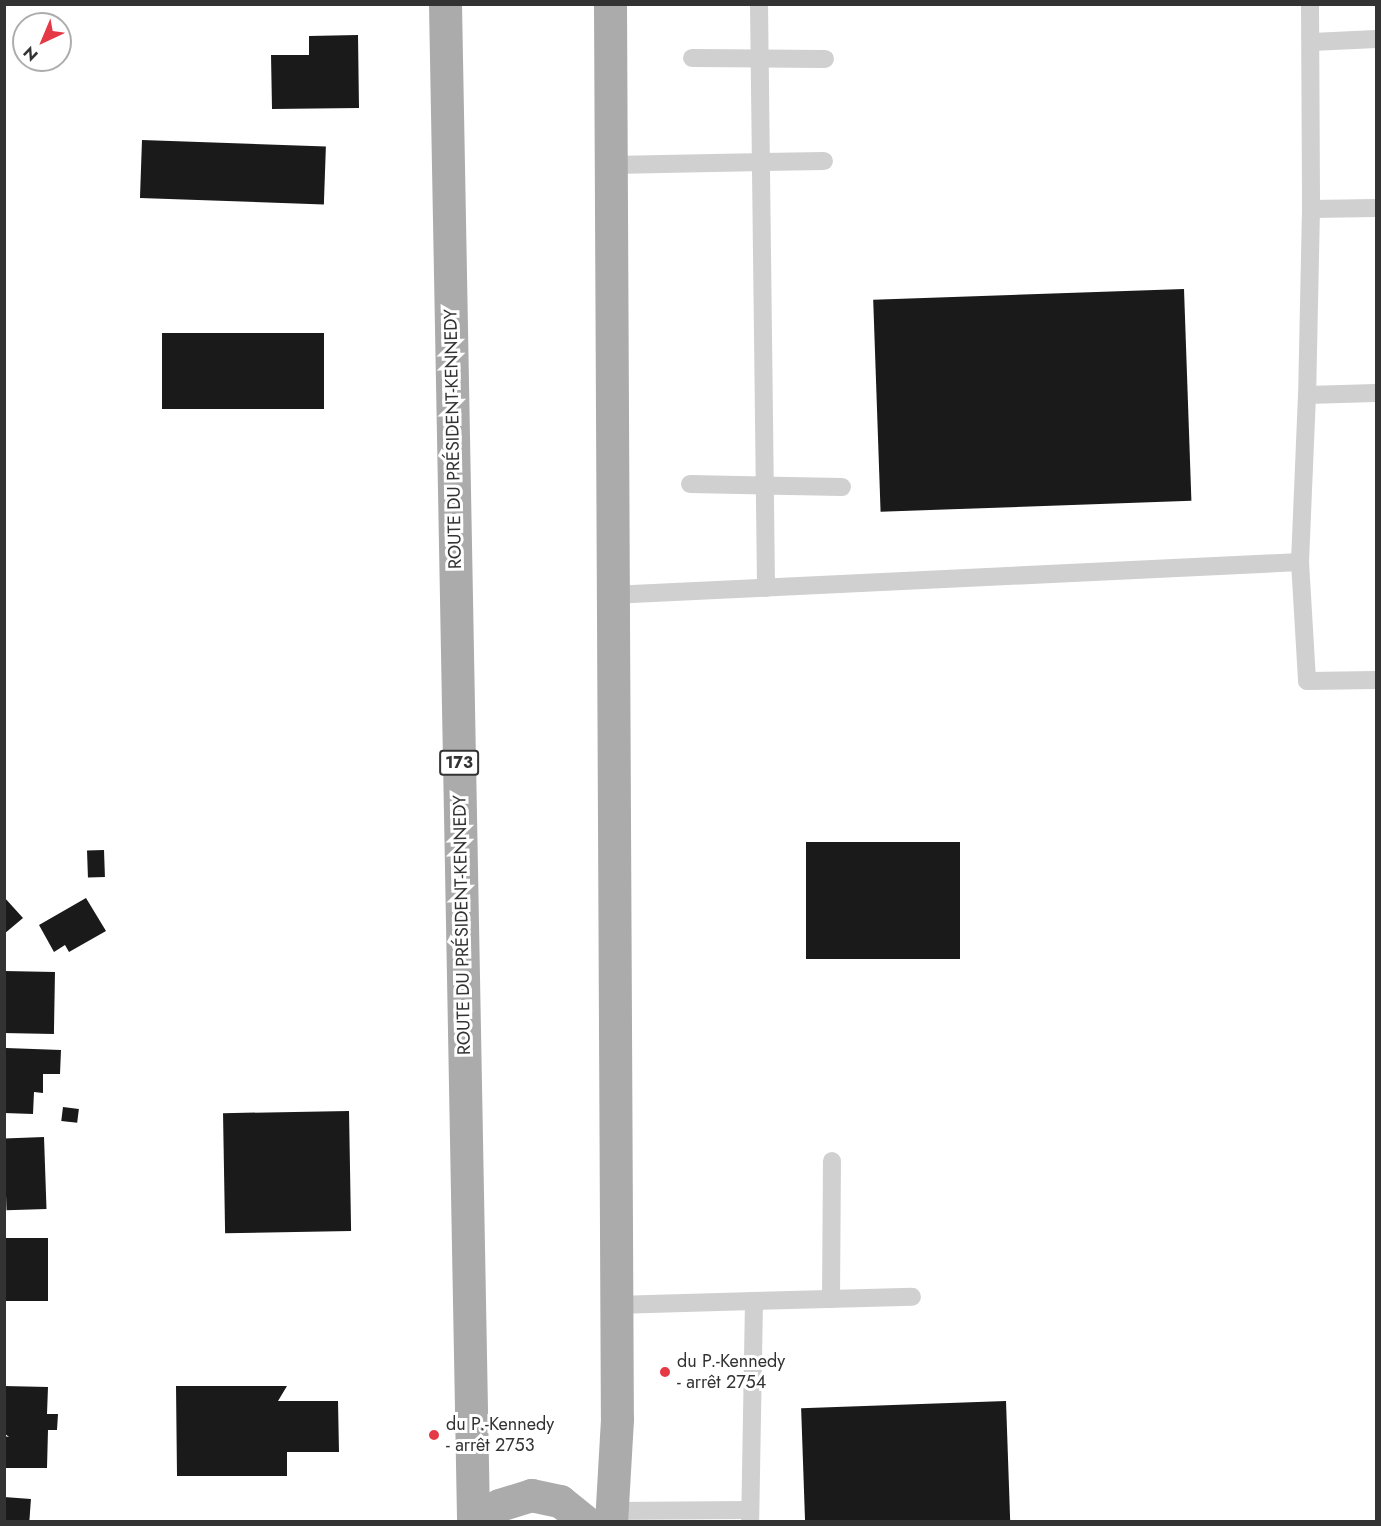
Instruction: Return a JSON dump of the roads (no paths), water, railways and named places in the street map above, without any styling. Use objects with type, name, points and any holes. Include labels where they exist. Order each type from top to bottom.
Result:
[{"type":"main road","name":"ROUTE DU PRÉSIDENT-KENNEDY","points":[[445,4],[475,1521]]},
{"type":"main road","points":[[475,1521],[499,1505],[531,1495],[560,1501],[603,1518],[617,1419],[611,595],[610,4]]},
{"type":"lane","points":[[759,4],[766,588]]},
{"type":"lane","points":[[1310,4],[1312,42],[1311,209],[1300,562],[1307,681],[1377,680]]},
{"type":"lane","points":[[1312,42],[1377,39]]},
{"type":"lane","points":[[692,58],[825,59]]},
{"type":"lane","points":[[612,165],[824,161]]},
{"type":"lane","points":[[1311,209],[1377,208]]},
{"type":"lane","points":[[1307,395],[1377,393]]},
{"type":"lane","points":[[690,484],[842,488]]},
{"type":"lane","points":[[611,595],[1300,562]]},
{"type":"lane","points":[[831,1299],[832,1161]]},
{"type":"lane","points":[[615,1305],[912,1297]]},
{"type":"lane","points":[[603,1518],[750,1516],[754,1301]]},
{"type":"place","name":"du P.-Kennedy - arrêt 2754","points":[[665,1372]]},
{"type":"place","name":"du P.-Kennedy - arrêt 2753","points":[[434,1435]]}]
